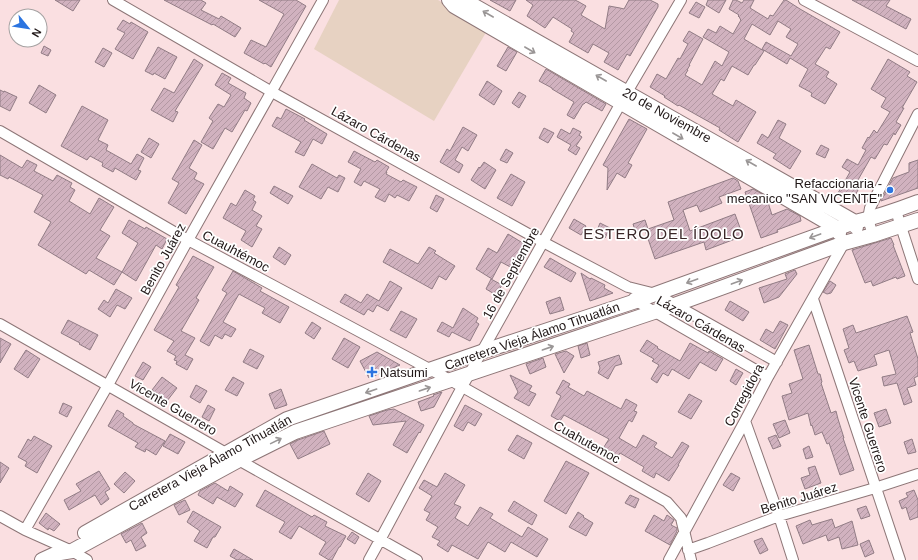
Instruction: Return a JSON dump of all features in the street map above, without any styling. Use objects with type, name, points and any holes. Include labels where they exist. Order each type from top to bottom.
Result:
[{"type":"main road","name":"20 de Noviembre","points":[[449,0],[454,6],[624,97],[862,220]]},
{"type":"main road","name":"20 de Noviembre","points":[[464,0],[837,228]]},
{"type":"main road","name":"Carretera Vieja Álamo Tihuatlán","points":[[58,553],[226,453],[287,419],[481,352],[636,301],[837,228],[896,211],[918,202]]},
{"type":"main road","points":[[859,239],[862,220]]},
{"type":"main road","name":"Carretera Vieja Álamo Tihuatlán","points":[[58,553],[295,432],[456,384],[470,374],[675,305],[844,243],[918,220]]},
{"type":"main road","points":[[837,228],[844,243]]},
{"type":"street","name":"Lázaro Cárdenas","points":[[113,0],[272,92],[543,242],[628,287],[656,294],[777,362]]},
{"type":"street","name":"Benito Juárez","points":[[25,530],[108,386],[323,0]]},
{"type":"street","name":"16 de Septiembre","points":[[470,374],[624,97],[680,0]]},
{"type":"street","points":[[804,0],[918,62]]},
{"type":"street","points":[[873,235],[862,220],[870,208],[918,114]]},
{"type":"street","name":"Cuauhtémoc","points":[[0,131],[188,240],[456,384]]},
{"type":"street","points":[[896,211],[918,279]]},
{"type":"street","name":"Corregidora","points":[[669,560],[768,377],[844,243]]},
{"type":"street","name":"Lázaro Cárdenas","points":[[628,287],[636,301],[768,377]]},
{"type":"street","name":"Vicente Guerrero","points":[[813,299],[900,560]]},
{"type":"street","name":"Vicente Guerrero","points":[[0,324],[417,560]]},
{"type":"street","points":[[369,560],[456,384]]},
{"type":"street","name":"Cuahutemoc","points":[[456,384],[667,502],[681,518],[689,555]]},
{"type":"street","points":[[745,421],[793,560]]},
{"type":"street","name":"Benito Juárez","points":[[689,555],[708,544],[779,516],[918,474]]},
{"type":"street","points":[[0,516],[25,530],[58,553],[87,560]]},
{"type":"shaded area","points":[[339,0],[438,0],[488,29],[434,121],[314,49]]},
{"type":"building","points":[[55,0],[80,0],[73,11]]},
{"type":"building","points":[[164,0],[201,0],[206,3],[201,10],[219,19],[221,16],[241,28],[235,37],[213,24],[212,25]]},
{"type":"building","points":[[259,0],[296,0],[306,6],[271,67],[244,53],[251,40],[266,47],[284,14]]},
{"type":"building","points":[[490,0],[516,0],[510,11]]},
{"type":"building","points":[[526,0],[575,0],[586,6],[581,15],[605,29],[609,6],[624,9],[629,0],[650,0],[658,4],[658,7],[630,56],[627,54],[618,70],[604,62],[609,53],[593,44],[588,53],[569,42],[574,33],[571,31],[572,29],[553,17],[545,28],[527,16],[533,5]]},
{"type":"building","points":[[708,0],[726,0],[719,13],[706,5]]},
{"type":"building","points":[[733,0],[742,3],[744,0],[754,0],[750,8],[768,19],[770,15],[773,16],[784,0],[786,0],[840,32],[830,49],[826,47],[815,64],[829,72],[826,77],[837,84],[825,104],[811,96],[812,93],[799,86],[808,69],[790,58],[787,64],[762,49],[766,42],[791,56],[798,44],[786,37],[791,29],[778,21],[770,35],[752,24],[744,39],[764,51],[748,75],[732,66],[724,81],[721,79],[712,94],[733,106],[736,100],[756,112],[738,142],[719,130],[720,128],[679,105],[678,106],[650,87],[657,74],[666,79],[678,58],[680,59],[688,44],[683,41],[689,31],[703,39],[685,75],[702,85],[715,61],[722,66],[729,52],[703,37],[708,29],[716,33],[720,26],[733,34],[741,20],[738,16],[739,15],[729,9]]},
{"type":"building","points":[[852,0],[890,0],[886,6],[911,19],[906,29]]},
{"type":"building","points":[[696,2],[705,7],[699,18],[689,13]]},
{"type":"building","points":[[123,20],[130,24],[131,22],[148,32],[133,59],[115,49],[125,33],[117,29]]},
{"type":"building","points":[[158,47],[177,57],[165,79],[154,73],[153,75],[145,71]]},
{"type":"building","points":[[508,47],[517,52],[506,71],[497,66]]},
{"type":"building","points":[[43,48],[51,50],[48,56],[41,53]]},
{"type":"building","points":[[103,48],[112,53],[104,67],[95,62]]},
{"type":"building","points":[[194,59],[203,65],[175,111],[178,112],[173,122],[151,110],[164,88],[174,93]]},
{"type":"building","points":[[888,59],[910,72],[907,76],[917,82],[896,122],[901,125],[887,145],[884,144],[875,159],[871,157],[854,187],[858,190],[852,201],[838,193],[850,172],[842,167],[847,159],[858,165],[866,150],[862,148],[868,137],[869,138],[874,130],[877,133],[890,112],[881,107],[886,98],[871,89]]},
{"type":"building","points":[[546,69],[606,104],[602,111],[586,102],[583,104],[574,119],[567,115],[574,102],[539,81]]},
{"type":"building","points":[[222,73],[231,78],[228,83],[246,93],[244,98],[251,103],[232,132],[225,128],[213,149],[201,142],[213,121],[209,118],[218,104],[224,107],[231,95],[215,85]]},
{"type":"building","points":[[487,81],[502,91],[494,105],[479,95]]},
{"type":"building","points":[[39,85],[56,95],[46,113],[29,103]]},
{"type":"building","points":[[0,90],[17,97],[10,111],[0,106]]},
{"type":"building","points":[[519,92],[526,96],[519,108],[512,103]]},
{"type":"building","points":[[82,106],[108,120],[98,140],[108,145],[106,150],[131,164],[137,154],[144,158],[138,170],[141,171],[136,180],[115,168],[113,172],[102,166],[103,163],[90,156],[87,160],[61,146]]},
{"type":"building","points":[[286,109],[305,119],[304,120],[327,134],[322,144],[313,139],[304,156],[295,152],[301,142],[272,126],[277,117],[281,119]]},
{"type":"building","points":[[629,119],[647,129],[628,163],[632,165],[625,178],[617,173],[607,190],[608,168],[603,165]]},
{"type":"building","points":[[778,120],[786,124],[779,138],[801,151],[790,169],[773,158],[776,154],[757,143],[762,134],[768,138]]},
{"type":"building","points":[[463,127],[477,135],[468,151],[462,147],[455,160],[463,165],[459,173],[440,162],[447,149],[450,151]]},
{"type":"building","points":[[544,128],[554,133],[548,143],[539,138]]},
{"type":"building","points":[[573,128],[581,132],[579,135],[582,137],[576,146],[580,148],[576,155],[568,150],[571,145],[557,137],[561,129],[570,134]]},
{"type":"building","points":[[149,138],[159,144],[151,158],[141,152]]},
{"type":"building","points":[[194,140],[202,145],[189,168],[197,173],[194,179],[204,184],[186,214],[168,203],[179,183],[172,179]]},
{"type":"building","points":[[821,145],[829,149],[825,158],[816,154]]},
{"type":"building","points":[[506,149],[513,153],[507,163],[500,160]]},
{"type":"building","points":[[354,151],[375,162],[377,160],[389,167],[386,174],[401,182],[403,180],[417,187],[409,201],[397,195],[395,198],[389,194],[385,202],[375,197],[380,189],[364,181],[361,186],[354,182],[361,169],[348,162]]},
{"type":"building","points":[[0,155],[22,168],[27,160],[37,165],[34,171],[53,181],[57,175],[72,183],[70,187],[75,190],[69,201],[90,214],[99,198],[114,207],[100,230],[110,236],[96,258],[122,272],[114,285],[89,270],[86,274],[38,245],[51,222],[34,212],[43,195],[9,177],[8,179],[0,175]]},
{"type":"building","points":[[918,160],[918,188],[881,201],[893,178],[909,172],[909,163]]},
{"type":"building","points":[[484,162],[496,170],[485,189],[471,180]]},
{"type":"building","points":[[312,164],[337,178],[339,175],[345,178],[338,192],[328,187],[321,199],[299,187]]},
{"type":"building","points":[[511,174],[525,182],[512,206],[497,198]]},
{"type":"building","points":[[733,178],[738,181],[741,189],[719,197],[722,203],[700,212],[697,205],[683,210],[690,231],[735,214],[743,236],[706,250],[704,242],[655,259],[645,230],[636,233],[633,224],[645,220],[648,229],[674,220],[668,202]]},
{"type":"building","points":[[274,186],[293,196],[288,204],[270,193]]},
{"type":"building","points":[[753,189],[766,196],[772,215],[787,209],[800,216],[801,221],[761,238],[745,192]]},
{"type":"building","points":[[245,190],[255,196],[253,200],[256,202],[252,210],[262,216],[256,226],[262,229],[252,247],[241,240],[246,231],[223,218],[231,203],[236,206]]},
{"type":"building","points":[[436,195],[444,199],[437,212],[430,208]]},
{"type":"building","points":[[574,219],[586,226],[581,235],[569,228]]},
{"type":"building","points":[[129,220],[145,229],[146,227],[167,239],[162,249],[156,245],[136,281],[122,272],[138,243],[122,233]]},
{"type":"building","points":[[600,223],[610,228],[605,238],[596,233]]},
{"type":"building","points":[[508,234],[526,245],[514,269],[501,262],[492,279],[476,269],[488,248],[497,253]]},
{"type":"building","points":[[891,238],[905,276],[897,279],[896,277],[873,286],[871,281],[865,283],[852,250]]},
{"type":"building","points":[[279,247],[291,255],[285,265],[273,257]]},
{"type":"building","points":[[429,247],[436,251],[434,253],[455,266],[446,280],[439,276],[432,289],[383,262],[390,249],[418,264]]},
{"type":"building","points":[[193,256],[214,267],[196,298],[199,300],[181,331],[195,338],[185,355],[193,359],[187,370],[176,364],[177,361],[174,360],[176,356],[167,351],[174,341],[154,330],[179,287],[176,285]]},
{"type":"building","points":[[550,258],[576,273],[571,282],[544,267]]},
{"type":"building","points":[[795,270],[797,274],[779,297],[764,303],[759,288],[787,279],[785,274]]},
{"type":"building","points":[[233,271],[262,288],[260,291],[289,307],[280,323],[262,313],[265,308],[239,294],[223,322],[236,329],[231,337],[225,334],[222,339],[215,335],[209,346],[200,341],[227,293],[222,290]]},
{"type":"building","points":[[581,273],[590,279],[591,278],[605,285],[604,288],[613,293],[590,301]]},
{"type":"building","points":[[491,279],[502,285],[496,295],[486,289]]},
{"type":"building","points":[[390,281],[402,288],[388,311],[377,305],[373,312],[368,309],[364,315],[340,302],[345,294],[361,303],[367,294],[379,301]]},
{"type":"building","points":[[830,281],[836,285],[831,293],[827,294],[823,292]]},
{"type":"building","points":[[116,289],[132,298],[125,309],[117,305],[110,317],[98,309],[104,300],[108,303]]},
{"type":"building","points":[[560,297],[564,310],[550,314],[546,302]]},
{"type":"building","points":[[730,301],[749,312],[743,321],[725,310]]},
{"type":"building","points":[[463,308],[478,318],[476,322],[479,324],[470,341],[452,332],[449,337],[437,331],[442,322],[453,328]]},
{"type":"building","points":[[401,311],[417,319],[406,338],[390,330]]},
{"type":"building","points":[[907,316],[913,332],[910,333],[918,359],[918,376],[914,378],[916,385],[907,388],[912,402],[904,405],[897,383],[884,386],[882,377],[896,374],[889,350],[874,355],[877,365],[858,371],[854,361],[849,363],[844,350],[849,348],[843,329],[853,325],[856,333]]},
{"type":"building","points":[[68,320],[98,335],[90,350],[61,333]]},
{"type":"building","points":[[780,321],[788,325],[775,349],[760,340],[766,329],[773,333]]},
{"type":"building","points":[[312,322],[321,328],[314,339],[305,333]]},
{"type":"building","points":[[0,338],[11,344],[0,363]]},
{"type":"building","points":[[344,338],[360,347],[348,368],[332,359]]},
{"type":"building","points":[[647,340],[658,347],[657,348],[680,361],[690,343],[723,359],[716,371],[700,362],[689,379],[672,369],[668,376],[663,373],[657,383],[651,379],[659,365],[652,361],[654,359],[640,351]]},
{"type":"building","points":[[587,343],[590,355],[581,358],[578,346]]},
{"type":"building","points":[[809,345],[818,374],[820,374],[821,383],[831,413],[836,411],[854,470],[840,475],[829,443],[827,444],[822,432],[815,435],[808,413],[789,420],[782,396],[792,393],[789,384],[803,379],[794,350]]},
{"type":"building","points":[[250,349],[264,356],[257,369],[243,362]]},
{"type":"building","points":[[26,350],[40,359],[28,378],[14,369]]},
{"type":"building","points":[[566,351],[574,356],[564,373],[555,354]]},
{"type":"building","points":[[377,352],[400,365],[369,378],[360,361]]},
{"type":"building","points":[[619,355],[622,364],[615,366],[608,379],[598,373],[600,368],[598,362]]},
{"type":"building","points":[[543,358],[546,367],[530,374],[526,364]]},
{"type":"building","points":[[143,362],[151,367],[143,380],[135,376]]},
{"type":"building","points":[[736,369],[743,373],[736,385],[730,381]]},
{"type":"building","points":[[510,375],[532,386],[529,391],[536,394],[529,406],[514,398],[518,392]]},
{"type":"building","points":[[162,377],[177,388],[167,401],[152,390]]},
{"type":"building","points":[[233,377],[244,383],[237,396],[225,390]]},
{"type":"building","points":[[563,380],[570,384],[568,387],[584,396],[587,391],[621,409],[626,399],[637,405],[634,411],[637,412],[632,422],[629,420],[619,438],[636,448],[643,435],[657,443],[654,447],[672,458],[682,442],[689,446],[669,481],[656,473],[654,478],[642,471],[644,467],[620,453],[616,459],[602,450],[609,439],[564,415],[560,421],[551,416],[561,396],[556,393]]},
{"type":"building","points":[[196,385],[207,391],[200,403],[190,397]]},
{"type":"building","points":[[281,389],[287,405],[275,409],[269,394]]},
{"type":"building","points":[[442,392],[434,407],[421,411],[418,402]]},
{"type":"building","points":[[689,394],[702,401],[691,419],[678,412]]},
{"type":"building","points":[[63,403],[72,407],[67,417],[59,413]]},
{"type":"building","points":[[208,405],[215,409],[209,421],[202,417]]},
{"type":"building","points":[[465,405],[482,414],[475,426],[468,422],[463,431],[454,426]]},
{"type":"building","points":[[394,409],[424,425],[407,453],[393,445],[406,421],[373,425],[369,416]]},
{"type":"building","points":[[886,409],[891,423],[879,427],[874,413]]},
{"type":"building","points":[[117,410],[124,414],[123,416],[133,424],[165,441],[156,455],[146,449],[145,452],[135,447],[138,443],[108,426]]},
{"type":"building","points":[[785,420],[790,433],[779,438],[773,424]]},
{"type":"building","points":[[324,431],[330,444],[298,459],[290,444]]},
{"type":"building","points":[[170,434],[185,442],[178,454],[163,446]]},
{"type":"building","points":[[517,435],[532,443],[524,459],[508,450]]},
{"type":"building","points":[[776,435],[781,446],[773,449],[768,438]]},
{"type":"building","points":[[34,436],[52,446],[37,473],[25,466],[27,462],[18,457],[28,439],[31,441]]},
{"type":"building","points":[[912,439],[916,452],[908,454],[904,442]]},
{"type":"building","points":[[809,446],[813,457],[806,459],[803,449]]},
{"type":"building","points":[[566,461],[589,473],[566,514],[544,501]]},
{"type":"building","points":[[0,462],[9,468],[0,483]]},
{"type":"building","points":[[815,466],[821,483],[805,489],[801,478],[810,475],[808,468]]},
{"type":"building","points":[[99,471],[110,489],[105,492],[109,499],[101,505],[95,495],[69,510],[64,500],[81,491],[76,484]]},
{"type":"building","points":[[125,472],[135,481],[124,493],[114,484]]},
{"type":"building","points":[[368,473],[381,481],[369,502],[356,494]]},
{"type":"building","points":[[445,473],[465,485],[454,504],[461,507],[455,518],[468,526],[480,507],[493,514],[490,518],[522,537],[528,527],[548,539],[537,557],[511,542],[505,552],[488,542],[478,559],[452,545],[448,552],[437,545],[440,541],[432,537],[438,527],[426,520],[430,513],[424,510],[432,496],[419,488],[424,480],[437,487]]},
{"type":"building","points":[[731,473],[740,478],[733,491],[723,485]]},
{"type":"building","points":[[215,483],[228,491],[230,486],[243,494],[235,507],[217,497],[213,504],[198,495],[200,491]]},
{"type":"building","points":[[265,490],[312,517],[314,515],[327,522],[325,526],[346,536],[332,560],[329,560],[319,554],[326,542],[299,526],[291,539],[279,532],[285,522],[256,506]]},
{"type":"building","points":[[914,490],[918,500],[918,517],[910,520],[906,507],[902,509],[899,501],[908,497],[906,493]]},
{"type":"building","points":[[630,495],[639,499],[635,508],[625,503]]},
{"type":"building","points":[[185,500],[190,510],[179,515],[174,505]]},
{"type":"building","points":[[514,501],[537,515],[532,525],[508,511]]},
{"type":"building","points":[[866,506],[870,516],[861,519],[857,509]]},
{"type":"building","points":[[193,511],[221,527],[207,548],[194,541],[200,531],[187,522]]},
{"type":"building","points":[[578,512],[593,523],[586,536],[569,527]]},
{"type":"building","points":[[46,513],[60,524],[54,531],[49,528],[48,530],[39,523]]},
{"type":"building","points":[[654,515],[664,521],[667,515],[674,520],[671,525],[677,528],[677,531],[670,545],[645,531]]},
{"type":"building","points":[[832,519],[835,528],[852,521],[858,545],[842,549],[839,537],[828,541],[826,535],[803,544],[796,526],[810,520],[812,525]]},
{"type":"building","points":[[142,523],[147,533],[141,537],[146,546],[136,551],[131,540],[126,543],[121,534]]},
{"type":"building","points":[[352,532],[359,537],[355,544],[347,539]]},
{"type":"building","points":[[762,538],[768,550],[760,554],[754,541]]},
{"type":"building","points":[[869,540],[874,553],[865,557],[860,544]]},
{"type":"building","points":[[234,549],[253,560],[237,560],[230,556]]},
{"type":"place","name":"Refaccionaria - mecanico \"SAN VICENTE\"","points":[[890,190]]},
{"type":"place","name":"Natsumi","points":[[372,372]]},
{"type":"district","name":"ESTERO DEL ÍDOLO","points":[[664,233]]}]
